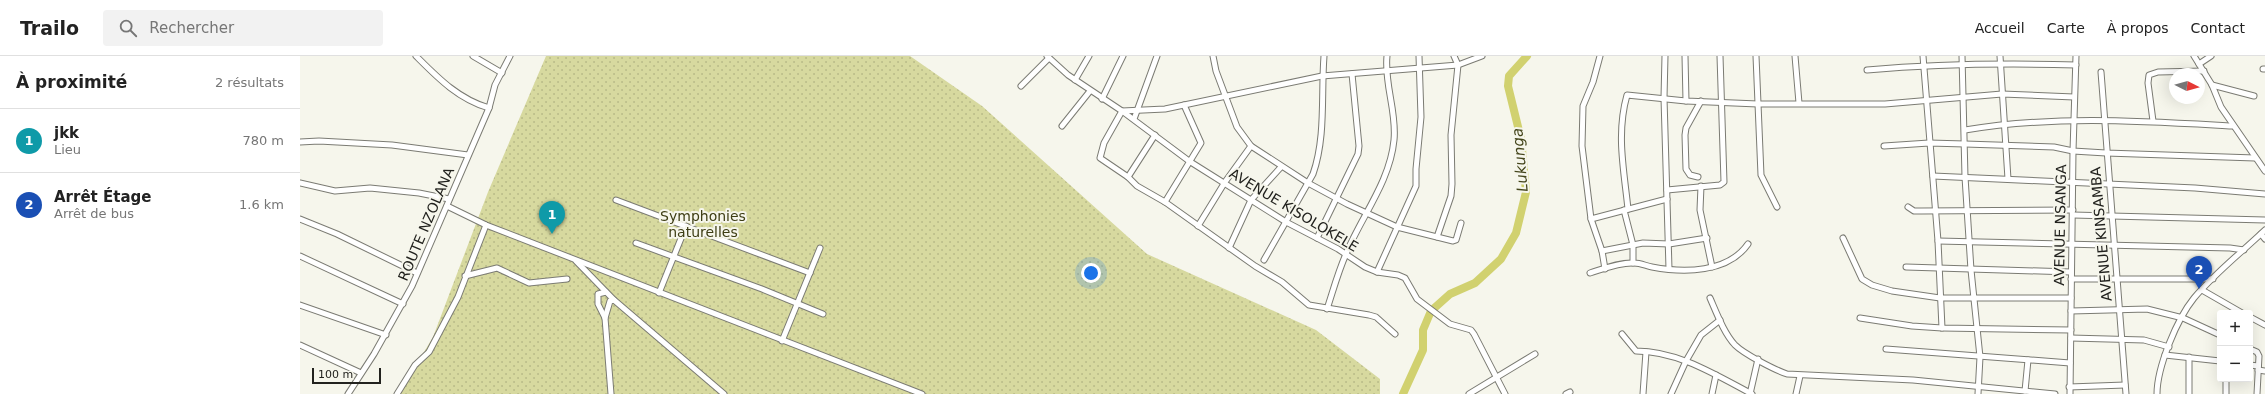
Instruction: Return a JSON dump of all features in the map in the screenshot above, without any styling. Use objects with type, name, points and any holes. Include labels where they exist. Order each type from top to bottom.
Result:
[{"type":"street","points":[[416,56],[447,86],[465,99],[488,108]]},
{"type":"street","points":[[473,56],[502,73]]},
{"type":"street","name":"ROUTE NZOLANA","points":[[348,394],[386,335],[403,304],[447,206],[448,199],[488,108],[493,89],[510,56]]},
{"type":"street","points":[[1075,80],[1089,56]]},
{"type":"street","points":[[1102,99],[1123,56]]},
{"type":"street","points":[[1134,119],[1157,56]]},
{"type":"street","points":[[1213,56],[1237,127],[1251,146],[1308,183],[1397,227],[1455,241],[1461,223]]},
{"type":"street","points":[[1264,260],[1308,183],[1317,164],[1323,104],[1322,76],[1324,56]]},
{"type":"street","points":[[1327,309],[1346,254],[1368,213],[1390,160],[1394,140],[1385,71],[1387,56]]},
{"type":"street","points":[[1377,272],[1416,186],[1421,117],[1419,56]]},
{"type":"street","points":[[1437,237],[1451,196],[1451,135],[1458,65],[1454,56]]},
{"type":"street","points":[[1395,334],[1376,317],[1309,305],[1282,282],[1229,248],[1165,202],[1136,186],[1128,177],[1100,158],[1104,142],[1122,111],[1136,111],[1184,105],[1322,76],[1458,65],[1482,56]]},
{"type":"street","points":[[1600,56],[1593,82],[1583,106],[1582,146],[1591,219],[1602,251],[1605,269]]},
{"type":"street","points":[[1665,56],[1664,98],[1669,269]]},
{"type":"street","points":[[1685,56],[1686,100]]},
{"type":"street","points":[[1667,190],[1720,185],[1725,179],[1720,56]]},
{"type":"street","points":[[1756,56],[1761,176],[1777,207]]},
{"type":"street","points":[[1795,56],[1799,103]]},
{"type":"street","points":[[1923,56],[1938,241],[1938,269],[1942,328]]},
{"type":"street","points":[[1962,56],[1965,177],[1971,270],[1975,297],[1980,357],[1978,394]]},
{"type":"street","points":[[2000,56],[2008,179]]},
{"type":"street","name":"AVENUE NSANGA","points":[[2070,394],[2070,311],[2076,56]]},
{"type":"street","points":[[2194,56],[2202,68]]},
{"type":"street","points":[[2199,64],[2211,56]]},
{"type":"street","points":[[1021,86],[1050,58]]},
{"type":"street","name":"AVENUE KISOLOKELE","points":[[1050,58],[1075,80],[1134,119],[1189,161],[1225,182],[1286,222],[1377,272],[1398,275],[1405,278],[1417,299],[1431,311],[1450,324],[1471,330],[1505,394]]},
{"type":"street","points":[[1867,70],[1924,65],[2000,63],[2076,66]]},
{"type":"street","name":"AVENUE KINSAMBA","points":[[2101,72],[2106,153],[2126,394]]},
{"type":"street","points":[[2152,121],[2148,83],[2150,75],[2158,72],[2169,72]]},
{"type":"street","points":[[2205,73],[2221,107],[2232,126],[2265,171]]},
{"type":"street","points":[[1317,238],[1338,199],[1358,154],[1359,146],[1352,74]]},
{"type":"street","points":[[2212,85],[2254,96]]},
{"type":"street","points":[[1062,126],[1090,91]]},
{"type":"street","points":[[1633,263],[1633,245],[1626,210],[1620,132],[1622,112],[1627,95],[1758,104],[1885,104],[2002,94],[2074,97]]},
{"type":"street","points":[[1698,177],[1690,175],[1686,169],[1685,135],[1686,128],[1701,101]]},
{"type":"street","points":[[1165,202],[1201,143],[1184,105]]},
{"type":"street","points":[[1965,130],[2004,123],[2074,119],[2152,121],[2232,126]]},
{"type":"street","points":[[1128,177],[1155,135]]},
{"type":"street","points":[[300,142],[319,141],[392,145],[468,155]]},
{"type":"street","points":[[1884,146],[1929,143],[1965,144],[2054,147],[2073,151],[2106,153],[2255,158]]},
{"type":"street","points":[[1198,226],[1225,182],[1251,146]]},
{"type":"street","points":[[1229,248],[1252,200],[1281,166]]},
{"type":"street","points":[[1933,176],[2109,183],[2265,194]]},
{"type":"street","points":[[300,183],[335,191],[370,188],[419,193],[448,199]]},
{"type":"street","points":[[1701,186],[1700,210],[1712,267]]},
{"type":"street","points":[[1591,219],[1667,199]]},
{"type":"street","points":[[616,200],[810,273]]},
{"type":"street","points":[[447,206],[486,225],[922,394]]},
{"type":"street","points":[[1908,207],[1914,211],[2073,212],[2265,220]]},
{"type":"street","points":[[300,219],[337,234],[417,273]]},
{"type":"street","points":[[397,394],[415,365],[429,352],[436,340],[458,297],[486,225]]},
{"type":"street","points":[[659,293],[686,226]]},
{"type":"street","points":[[2157,394],[2159,374],[2165,355],[2193,299],[2212,279],[2265,230]]},
{"type":"street","points":[[2261,234],[2265,240]]},
{"type":"street","points":[[1602,251],[1633,245],[1669,244],[1707,238]]},
{"type":"street","points":[[1843,238],[1862,279],[1872,285],[1892,291],[1940,298],[2071,298]]},
{"type":"street","points":[[1938,241],[2114,247],[2230,248],[2244,250]]},
{"type":"street","points":[[636,243],[674,256],[823,314]]},
{"type":"street","points":[[1590,273],[1633,263],[1669,269],[1712,267],[1728,262],[1740,254],[1748,244]]},
{"type":"street","points":[[782,341],[820,248]]},
{"type":"street","points":[[300,256],[403,304]]},
{"type":"street","points":[[575,260],[614,300],[724,394]]},
{"type":"street","points":[[1906,267],[2071,272]]},
{"type":"street","points":[[465,276],[497,268],[529,282],[567,279]]},
{"type":"street","points":[[2071,279],[2212,279]]},
{"type":"street","points":[[2202,290],[2237,310]]},
{"type":"street","points":[[606,292],[598,294],[597,299],[605,318],[611,394]]},
{"type":"street","points":[[1710,298],[1720,320],[1737,347],[1775,370],[1800,376],[1806,374],[1913,380],[2055,394]]},
{"type":"street","points":[[605,318],[610,301],[614,300]]},
{"type":"street","points":[[300,305],[386,335]]},
{"type":"street","points":[[2070,311],[2147,309],[2183,318],[2217,334]]},
{"type":"street","points":[[1860,318],[1912,326],[1942,328],[2071,330]]},
{"type":"street","points":[[2253,319],[2265,325]]},
{"type":"street","points":[[1671,394],[1686,361],[1701,335],[1720,320]]},
{"type":"street","points":[[1622,334],[1633,350],[1686,361],[1751,394],[1753,375],[1758,359]]},
{"type":"street","points":[[2071,338],[2121,338],[2144,340],[2169,347]]},
{"type":"street","points":[[300,345],[361,374]]},
{"type":"street","points":[[1886,349],[2070,363]]},
{"type":"street","points":[[2253,351],[2258,354],[2257,394]]},
{"type":"street","points":[[1643,394],[1646,352]]},
{"type":"street","points":[[1468,394],[1535,354]]},
{"type":"street","points":[[2165,355],[2217,362]]},
{"type":"street","points":[[2189,357],[2189,394]]},
{"type":"street","points":[[2025,391],[2028,360]]},
{"type":"street","points":[[2253,366],[2265,371]]},
{"type":"street","points":[[1712,394],[1716,375]]},
{"type":"street","points":[[1796,394],[1800,376]]},
{"type":"street","points":[[2226,382],[2226,394]]},
{"type":"street","points":[[2069,387],[2125,385]]},
{"type":"green space","name":"Symphonies naturelles","points":[[546,56],[910,56],[982,106],[1147,254],[1316,330],[1380,379],[1380,394],[399,394],[433,337],[488,192]]},
{"type":"waterway","name":"Lukunga","points":[[1403,394],[1423,350],[1423,330],[1431,311],[1450,294],[1475,283],[1501,259],[1516,233],[1526,192],[1521,139],[1508,86],[1509,76],[1527,56]]},
{"type":"place","name":"jkk","points":[[552,234]]},
{"type":"place","name":"Arrêt Étage","points":[[2199,289]]}]
